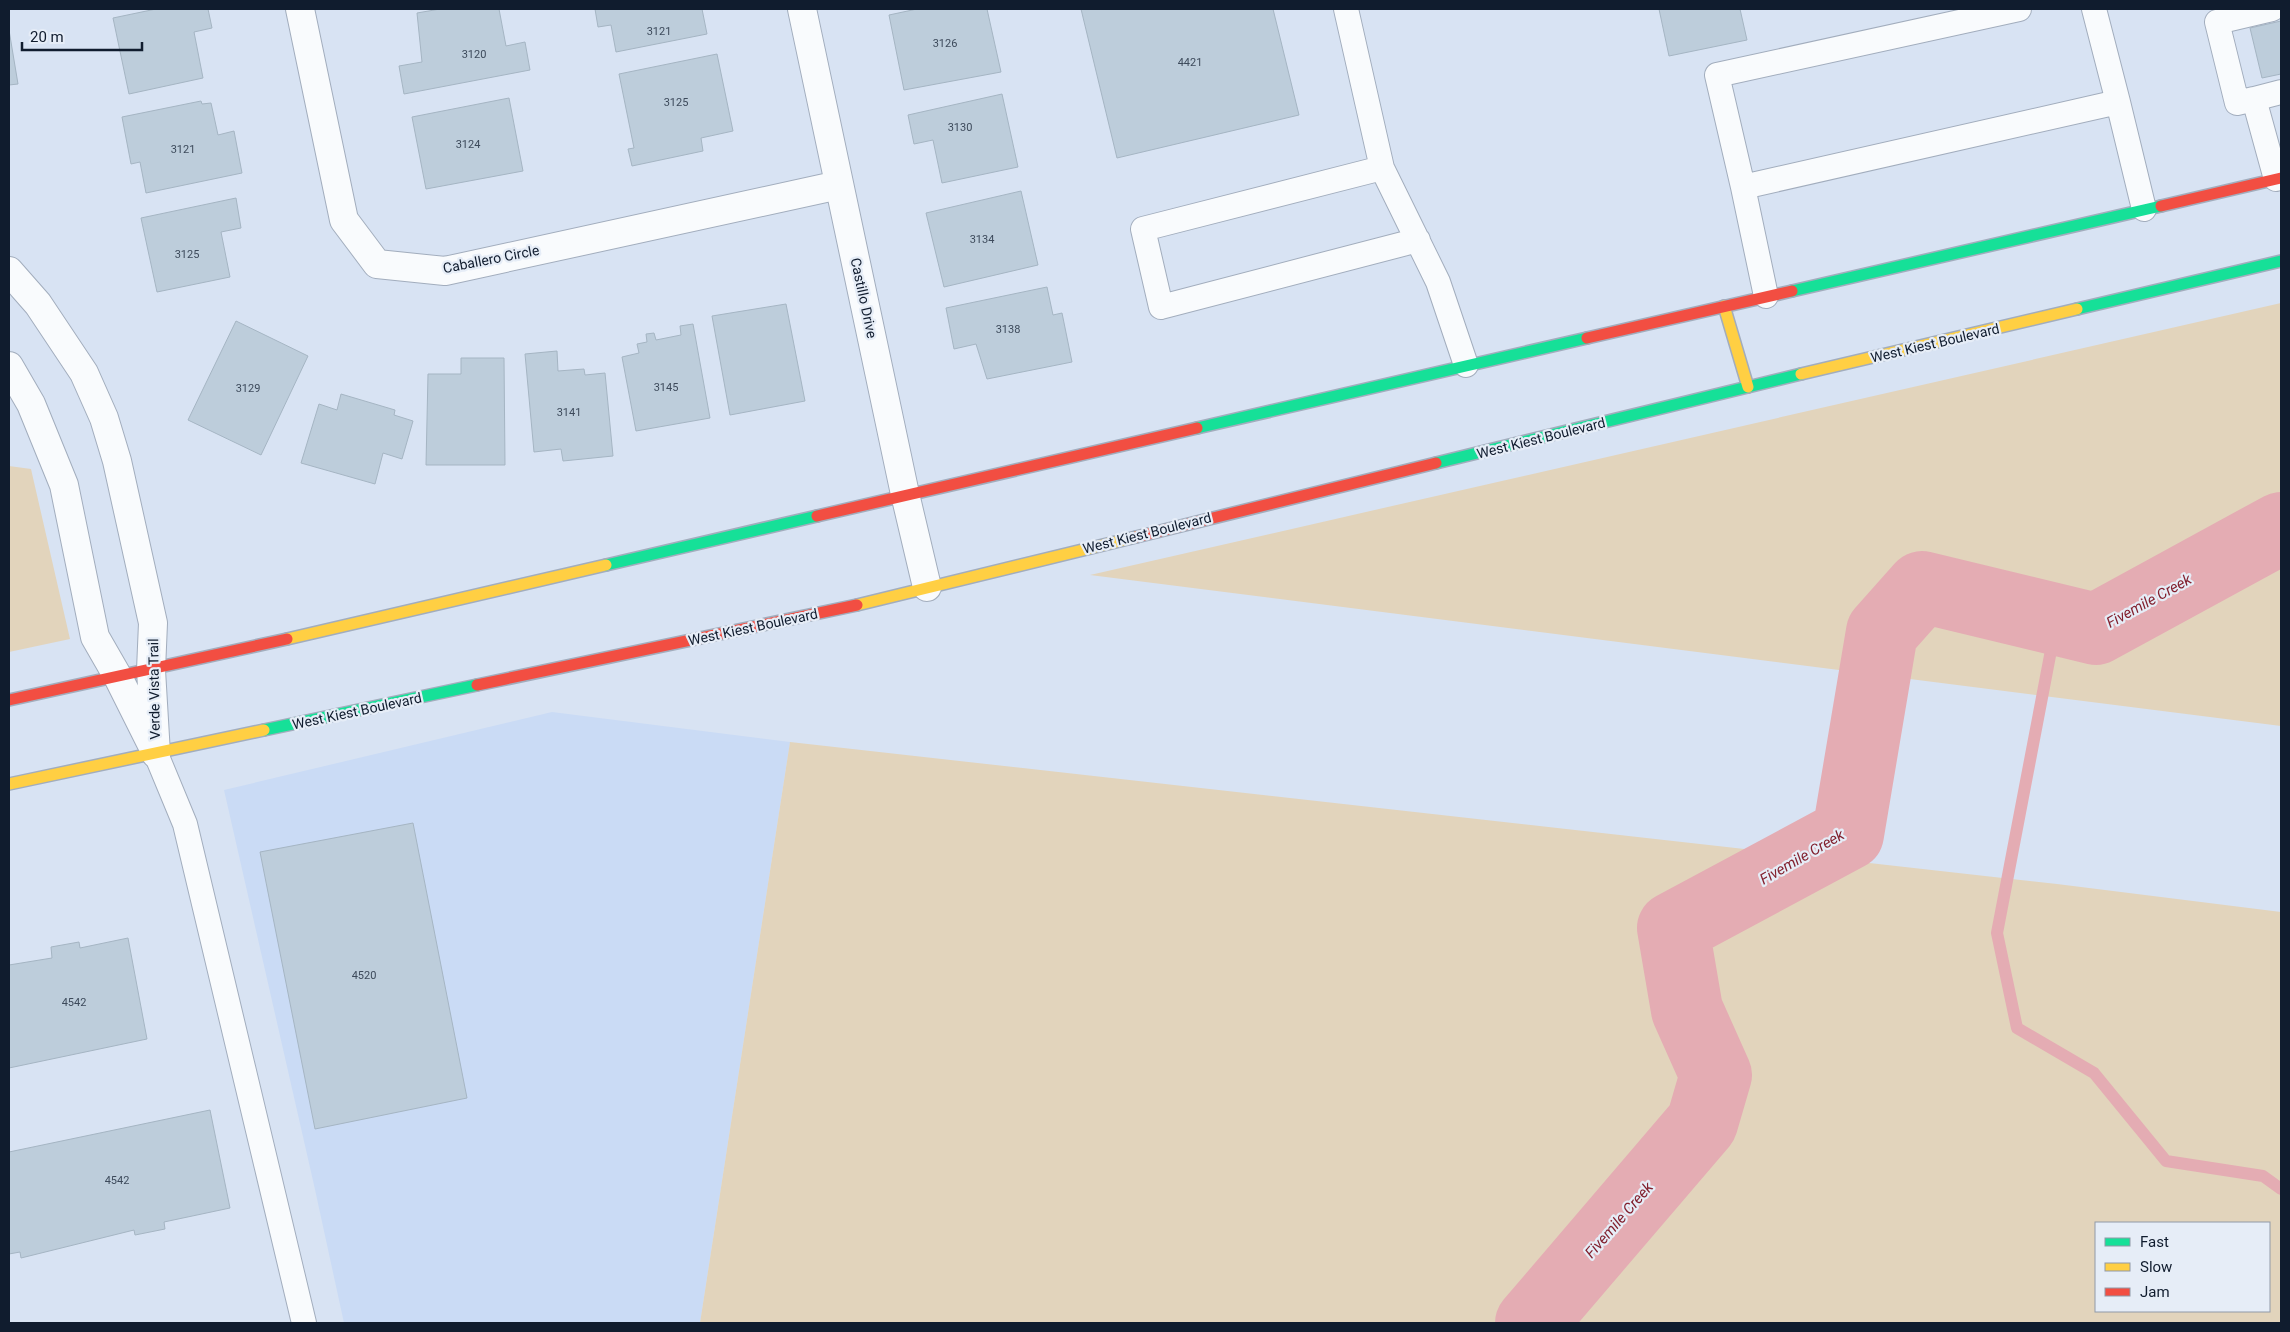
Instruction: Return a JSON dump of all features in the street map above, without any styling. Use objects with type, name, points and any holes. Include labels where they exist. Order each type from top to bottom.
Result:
[{"type":"main road","points":[[9,700],[151,670],[905,494],[2278,178]]},
{"type":"main road","name":"West Kiest Boulevard","points":[[9,784],[837,609],[1748,387],[2281,261]]},
{"type":"main road","points":[[1724,306],[1748,387]]},
{"type":"street","name":"Caballero Circle","points":[[300,9],[344,220],[377,264],[445,271],[840,185]]},
{"type":"street","name":"Castillo Drive","points":[[802,9],[905,494],[927,587]]},
{"type":"street","name":"Verde Vista Trail","points":[[9,271],[38,304],[84,373],[104,418],[117,461],[153,623],[151,670],[156,754]]},
{"type":"street","name":"Verde Vista Trail","points":[[9,366],[31,404],[64,485],[95,637],[118,677],[156,754]]},
{"type":"lane","points":[[1346,9],[1382,168],[1438,282],[1466,365]]},
{"type":"lane","points":[[1766,296],[1717,75],[1976,13],[2019,9]]},
{"type":"lane","points":[[2094,9],[2144,209]]},
{"type":"lane","points":[[2272,9],[2215,15],[2237,103],[2281,92]]},
{"type":"lane","points":[[2254,99],[2278,178]]},
{"type":"lane","points":[[1742,186],[2118,102]]},
{"type":"lane","points":[[1382,168],[1143,229],[1161,307],[1418,240]]},
{"type":"lane","points":[[156,754],[185,824],[304,1323]]},
{"type":"shaded area","points":[[2281,303],[2281,726],[1090,575]]},
{"type":"shaded area","points":[[9,466],[31,469],[70,639],[9,652]]},
{"type":"shaded area","points":[[552,712],[790,742],[700,1323],[344,1323],[224,790]]},
{"type":"shaded area","points":[[790,742],[2057,884],[2281,912],[2281,1323],[700,1323]]},
{"type":"building","points":[[156,9],[208,9],[212,28],[194,32],[203,78],[129,94],[113,18]]},
{"type":"building","points":[[440,9],[499,9],[506,46],[525,42],[530,70],[404,94],[399,66],[422,62],[417,13]]},
{"type":"building","points":[[595,9],[702,9],[707,34],[616,52],[611,25],[598,27]]},
{"type":"building","points":[[917,9],[987,9],[1001,72],[904,90],[889,15]]},
{"type":"building","points":[[1081,9],[1273,9],[1299,115],[1117,158]]},
{"type":"building","points":[[1659,9],[1740,9],[1747,40],[1669,56]]},
{"type":"building","points":[[2281,21],[2281,74],[2262,78],[2250,28]]},
{"type":"building","points":[[9,30],[18,84],[9,85]]},
{"type":"building","points":[[717,54],[733,131],[701,138],[703,151],[632,166],[628,149],[634,148],[619,74]]},
{"type":"building","points":[[1002,94],[1018,167],[942,183],[933,140],[914,144],[908,115]]},
{"type":"building","points":[[509,98],[523,171],[426,189],[412,117]]},
{"type":"building","points":[[201,101],[202,104],[211,103],[218,135],[234,131],[242,173],[146,193],[140,162],[131,164],[122,117]]},
{"type":"building","points":[[1021,191],[1038,265],[944,287],[926,213]]},
{"type":"building","points":[[236,198],[241,228],[221,232],[230,277],[157,292],[141,218]]},
{"type":"building","points":[[1047,287],[1053,315],[1062,313],[1072,362],[987,379],[976,344],[954,349],[946,308]]},
{"type":"building","points":[[786,304],[805,401],[730,415],[712,316]]},
{"type":"building","points":[[236,321],[308,356],[261,455],[188,420]]},
{"type":"building","points":[[693,324],[710,418],[636,431],[622,357],[639,353],[637,344],[647,342],[646,334],[654,333],[656,340],[681,335],[680,326]]},
{"type":"building","points":[[557,351],[558,371],[584,369],[585,375],[605,373],[613,456],[563,461],[561,449],[534,452],[525,354]]},
{"type":"building","points":[[461,358],[504,358],[505,465],[426,465],[428,374],[461,374]]},
{"type":"building","points":[[341,394],[395,410],[394,415],[413,421],[402,459],[383,453],[375,484],[301,463],[319,404],[337,410]]},
{"type":"building","points":[[413,823],[467,1098],[315,1129],[260,852]]},
{"type":"building","points":[[128,938],[147,1039],[9,1068],[9,965],[52,958],[51,947],[79,942],[80,948]]},
{"type":"building","points":[[210,1110],[230,1208],[164,1222],[165,1229],[135,1235],[134,1230],[21,1258],[20,1252],[9,1254],[9,1152]]},
{"type":"waterway","name":"Fivemile Creek","points":[[1531,1323],[1702,1123],[1716,1075],[1687,1010],[1673,928],[1848,834],[1882,632],[1922,587],[2096,629],[2281,528]]},
{"type":"waterway","points":[[2057,619],[1997,933],[2017,1028],[2094,1073],[2166,1161],[2263,1176],[2281,1189]]},
{"type":"traffic: fast","points":[[1792,291],[2161,206]]},
{"type":"traffic: fast","points":[[2077,309],[2281,261]]},
{"type":"traffic: fast","points":[[1197,428],[1587,338]]},
{"type":"traffic: fast","points":[[1436,463],[1801,374]]},
{"type":"traffic: fast","points":[[606,565],[817,516]]},
{"type":"traffic: fast","points":[[264,730],[477,685]]},
{"type":"traffic: slow","points":[[1724,306],[1748,387]]},
{"type":"traffic: slow","points":[[1801,374],[2077,309]]},
{"type":"traffic: slow","points":[[857,605],[1136,537]]},
{"type":"traffic: slow","points":[[287,639],[606,565]]},
{"type":"traffic: slow","points":[[9,784],[264,730]]},
{"type":"traffic: jam","points":[[2161,206],[2281,178]]},
{"type":"traffic: jam","points":[[1587,338],[1792,291]]},
{"type":"traffic: jam","points":[[817,516],[1197,428]]},
{"type":"traffic: jam","points":[[1136,537],[1436,463]]},
{"type":"traffic: jam","points":[[477,685],[857,605]]},
{"type":"traffic: jam","points":[[9,700],[287,639]]}]
